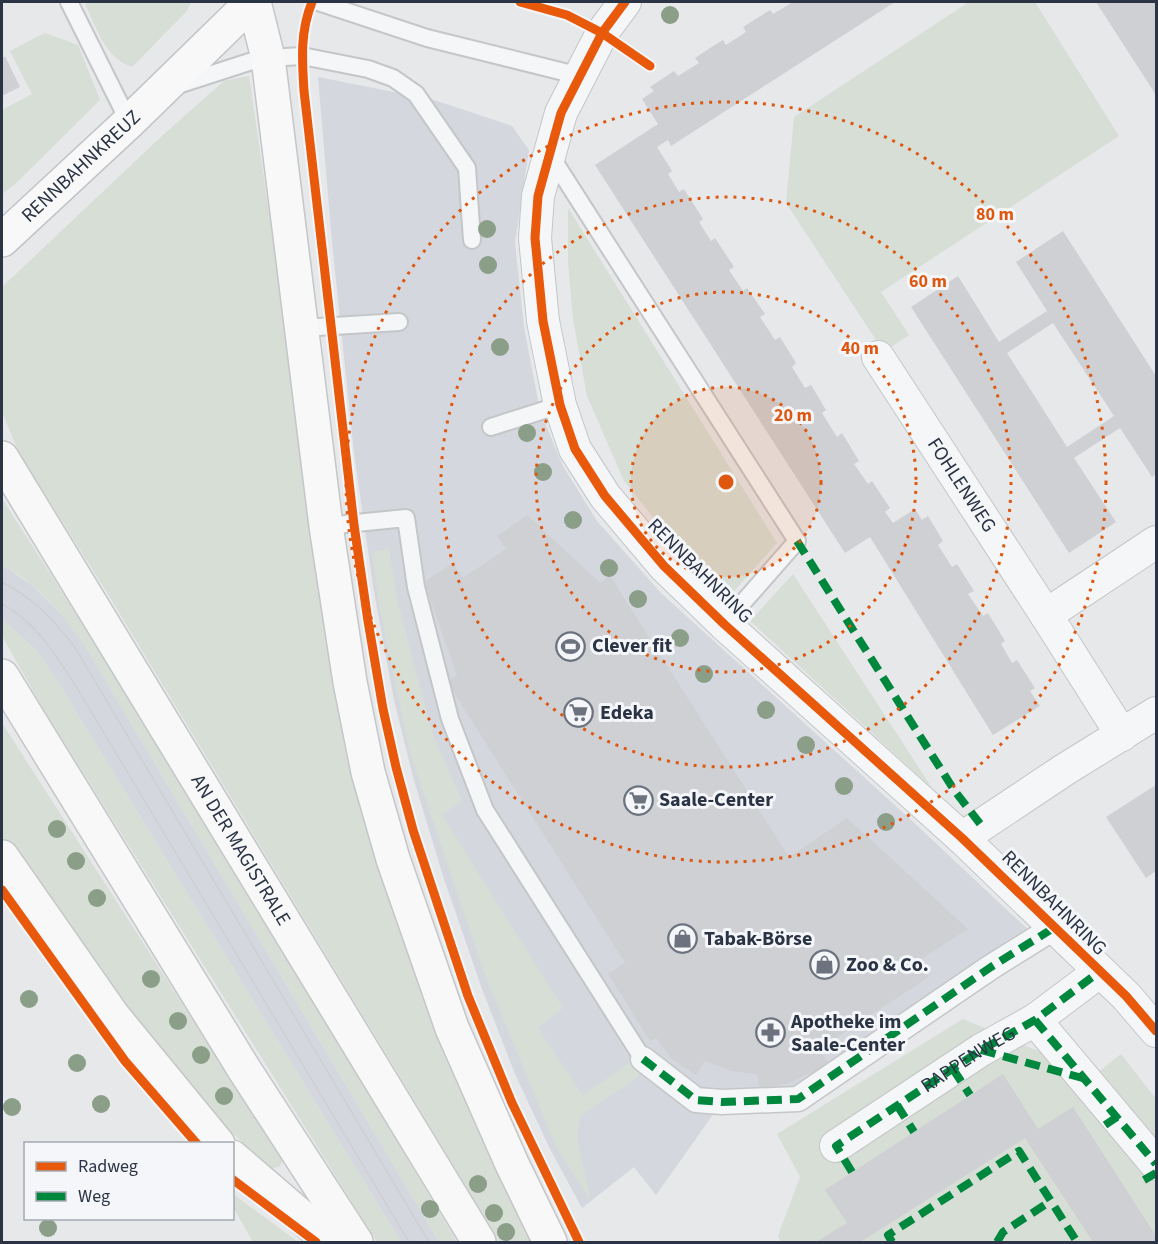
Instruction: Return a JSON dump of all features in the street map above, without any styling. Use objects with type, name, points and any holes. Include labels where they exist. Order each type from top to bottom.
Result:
[{"type":"main road","name":"RENNBAHNKREUZ","points":[[2,240],[253,2]]},
{"type":"main road","points":[[253,2],[268,58],[326,526],[350,682],[368,772],[393,859],[452,1028],[512,1164],[550,1242]]},
{"type":"main road","name":"AN DER MAGISTRALE","points":[[2,458],[479,1242]]},
{"type":"main road","points":[[2,676],[244,1069],[356,1242]]},
{"type":"main road","points":[[2,857],[113,1016],[217,1142]]},
{"type":"main road","points":[[234,1159],[332,1242]]},
{"type":"street","name":"RENNBAHNRING","points":[[625,2],[602,33],[561,113],[538,196],[535,238],[543,321],[560,405],[575,449],[605,496],[663,566],[724,624],[962,838],[1126,996],[1156,1030]]},
{"type":"street","name":"FOHLENWEG","points":[[878,357],[1122,735]]},
{"type":"street","points":[[1046,615],[1156,542]]},
{"type":"street","points":[[962,838],[1156,713]]},
{"type":"street","points":[[643,1059],[696,1100],[722,1102],[798,1099],[991,967],[1055,927]]},
{"type":"street","name":"RAPPENWEG","points":[[836,1146],[981,1050],[1035,1020],[1099,972]]},
{"type":"street","points":[[1035,1020],[1156,1164]]},
{"type":"lane","points":[[69,2],[129,122]]},
{"type":"lane","points":[[318,2],[427,38],[580,76]]},
{"type":"lane","points":[[160,91],[268,58],[302,56],[368,69],[393,78],[416,94],[466,168],[472,240]]},
{"type":"lane","points":[[549,153],[797,541],[724,624]]},
{"type":"lane","points":[[302,328],[399,322]]},
{"type":"lane","points":[[492,427],[560,405]]},
{"type":"lane","points":[[326,526],[406,518],[416,587],[450,719],[485,810],[643,1059]]},
{"type":"shaded area","points":[[88,2],[191,2],[187,11],[132,67],[115,57],[108,49],[85,4]]},
{"type":"shaded area","points":[[969,2],[1035,2],[1119,136],[881,292],[909,335],[884,352],[786,203],[794,117]]},
{"type":"shaded area","points":[[45,33],[78,45],[100,100],[14,185],[2,194],[2,110],[32,94],[10,51]]},
{"type":"shaded area","points":[[249,76],[280,288],[323,620],[347,759],[377,861],[438,1035],[475,1122],[531,1242],[500,1242],[106,591],[19,453],[2,412],[2,287],[163,135],[224,81]]},
{"type":"shaded area","points":[[318,77],[434,100],[512,126],[529,150],[515,242],[524,327],[540,411],[563,466],[597,521],[661,593],[909,818],[1037,938],[798,1099],[722,1102],[656,1195],[634,1167],[582,1208],[550,1149],[515,1074],[482,989],[443,876],[413,777],[394,700],[373,586],[354,453]]},
{"type":"shaded area","points":[[568,208],[777,543],[728,598],[682,553],[624,481],[587,396],[573,319],[568,262]]},
{"type":"shaded area","points":[[2,499],[176,775],[457,1242],[439,1242],[84,644],[37,590],[15,572],[2,566]]},
{"type":"shaded area","points":[[389,548],[398,603],[433,735],[462,801],[442,815],[563,1008],[538,1028],[583,1095],[629,1063],[643,1072],[580,1117],[577,1138],[591,1201],[556,1147],[483,970],[409,750],[379,606],[372,552]]},
{"type":"shaded area","points":[[2,566],[33,586],[60,613],[84,644],[439,1242],[401,1242],[53,674],[35,649],[2,619]]},
{"type":"shaded area","points":[[793,574],[932,788],[750,621]]},
{"type":"shaded area","points":[[2,619],[35,649],[53,674],[401,1242],[377,1242],[44,710],[2,636]]},
{"type":"shaded area","points":[[2,723],[283,1161],[279,1167],[272,1168],[207,1111],[145,1040],[2,837]]},
{"type":"shaded area","points":[[963,1019],[1055,1058],[1078,1088],[1121,1054],[1156,1099],[1156,1242],[781,1242],[778,1236],[800,1177],[777,1134]]},
{"type":"shaded area","points":[[234,1195],[298,1242],[253,1242],[234,1209]]},
{"type":"building","points":[[793,2],[895,2],[671,146],[668,140],[657,147],[672,171],[668,174],[679,192],[684,189],[703,219],[699,222],[711,241],[715,238],[734,267],[729,270],[743,291],[747,288],[765,314],[760,317],[775,340],[780,337],[796,363],[792,367],[805,388],[811,385],[826,410],[822,413],[837,437],[842,433],[859,461],[854,464],[868,484],[872,481],[890,508],[885,512],[893,523],[915,509],[922,520],[928,516],[943,541],[938,545],[952,567],[957,564],[974,591],[968,594],[983,616],[988,613],[1005,641],[1001,644],[1012,663],[1017,660],[1035,688],[1030,691],[1040,706],[993,735],[870,537],[845,553],[595,165],[658,124],[642,99],[654,91],[650,87],[674,71],[678,76],[699,63],[695,58],[723,40],[726,45],[746,32],[743,27],[770,10],[773,14]]},
{"type":"building","points":[[1096,2],[1156,2],[1156,95]]},
{"type":"building","points":[[5,56],[20,87],[2,96],[2,58]]},
{"type":"building","points":[[1063,231],[1156,376],[1156,474],[1152,477],[1120,428],[1074,458],[1116,522],[1069,553],[911,307],[958,276],[999,342],[1047,311],[1016,262]],"holes":[[[1053,323],[1114,416],[1067,447],[1007,353]]]},
{"type":"building","name":"Saale-Center","points":[[527,515],[600,583],[610,576],[789,857],[847,818],[968,929],[918,961],[929,977],[819,1049],[831,1067],[814,1078],[810,1073],[786,1084],[760,1089],[757,1074],[731,1071],[705,1061],[696,1075],[672,1059],[656,1038],[650,1041],[608,974],[625,963],[447,682],[457,675],[424,582],[453,563],[463,578],[506,549],[497,536]]},
{"type":"building","points":[[1156,785],[1156,871],[1146,878],[1106,817]]},
{"type":"building","points":[[1003,1074],[1038,1129],[1073,1107],[1156,1236],[1156,1242],[1093,1242],[1025,1138],[860,1242],[816,1242],[847,1223],[825,1190]]},
{"type":"tram line","points":[[2,582],[41,610],[74,646],[429,1242]]},
{"type":"tram line","points":[[2,604],[37,631],[72,680],[409,1242]]},
{"type":"marked path","points":[[797,541],[954,790],[981,825]]},
{"type":"marked path","points":[[643,1059],[696,1100],[722,1102],[798,1099],[991,967],[1055,927]]},
{"type":"marked path","points":[[852,1172],[836,1146],[981,1050],[1035,1020],[1099,972]]},
{"type":"marked path","points":[[1035,1020],[1156,1164]]},
{"type":"marked path","points":[[981,1050],[1086,1079]]},
{"type":"marked path","points":[[953,1069],[970,1095]]},
{"type":"marked path","points":[[897,1105],[914,1132]]},
{"type":"marked path","points":[[1105,1125],[1117,1117]]},
{"type":"marked path","points":[[892,1242],[888,1235],[1019,1151],[1077,1242]]},
{"type":"marked path","points":[[1144,1180],[1156,1173]]},
{"type":"marked path","points":[[997,1242],[1003,1232],[1051,1201]]},
{"type":"cycle path","points":[[312,2],[305,24],[302,57],[304,91],[354,525],[383,709],[413,830],[468,996],[512,1103],[579,1242]]},
{"type":"cycle path","points":[[520,2],[567,15],[602,33],[650,66]]},
{"type":"cycle path","points":[[625,2],[602,33],[561,113],[538,196],[535,238],[543,321],[560,405],[575,449],[605,496],[664,566],[724,624],[962,838],[1126,996],[1156,1031]]},
{"type":"cycle path","points":[[2,890],[125,1061],[195,1142]]},
{"type":"cycle path","points":[[234,1180],[316,1242]]},
{"type":"place","name":"Clever fit","points":[[571,646]]},
{"type":"place","name":"Edeka","points":[[579,713]]},
{"type":"place","name":"Saale-Center","points":[[638,800]]},
{"type":"place","name":"Tabak-Börse","points":[[683,939]]},
{"type":"place","name":"Zoo & Co.","points":[[825,965]]},
{"type":"place","name":"Apotheke im Saale-Center","points":[[770,1033]]}]
